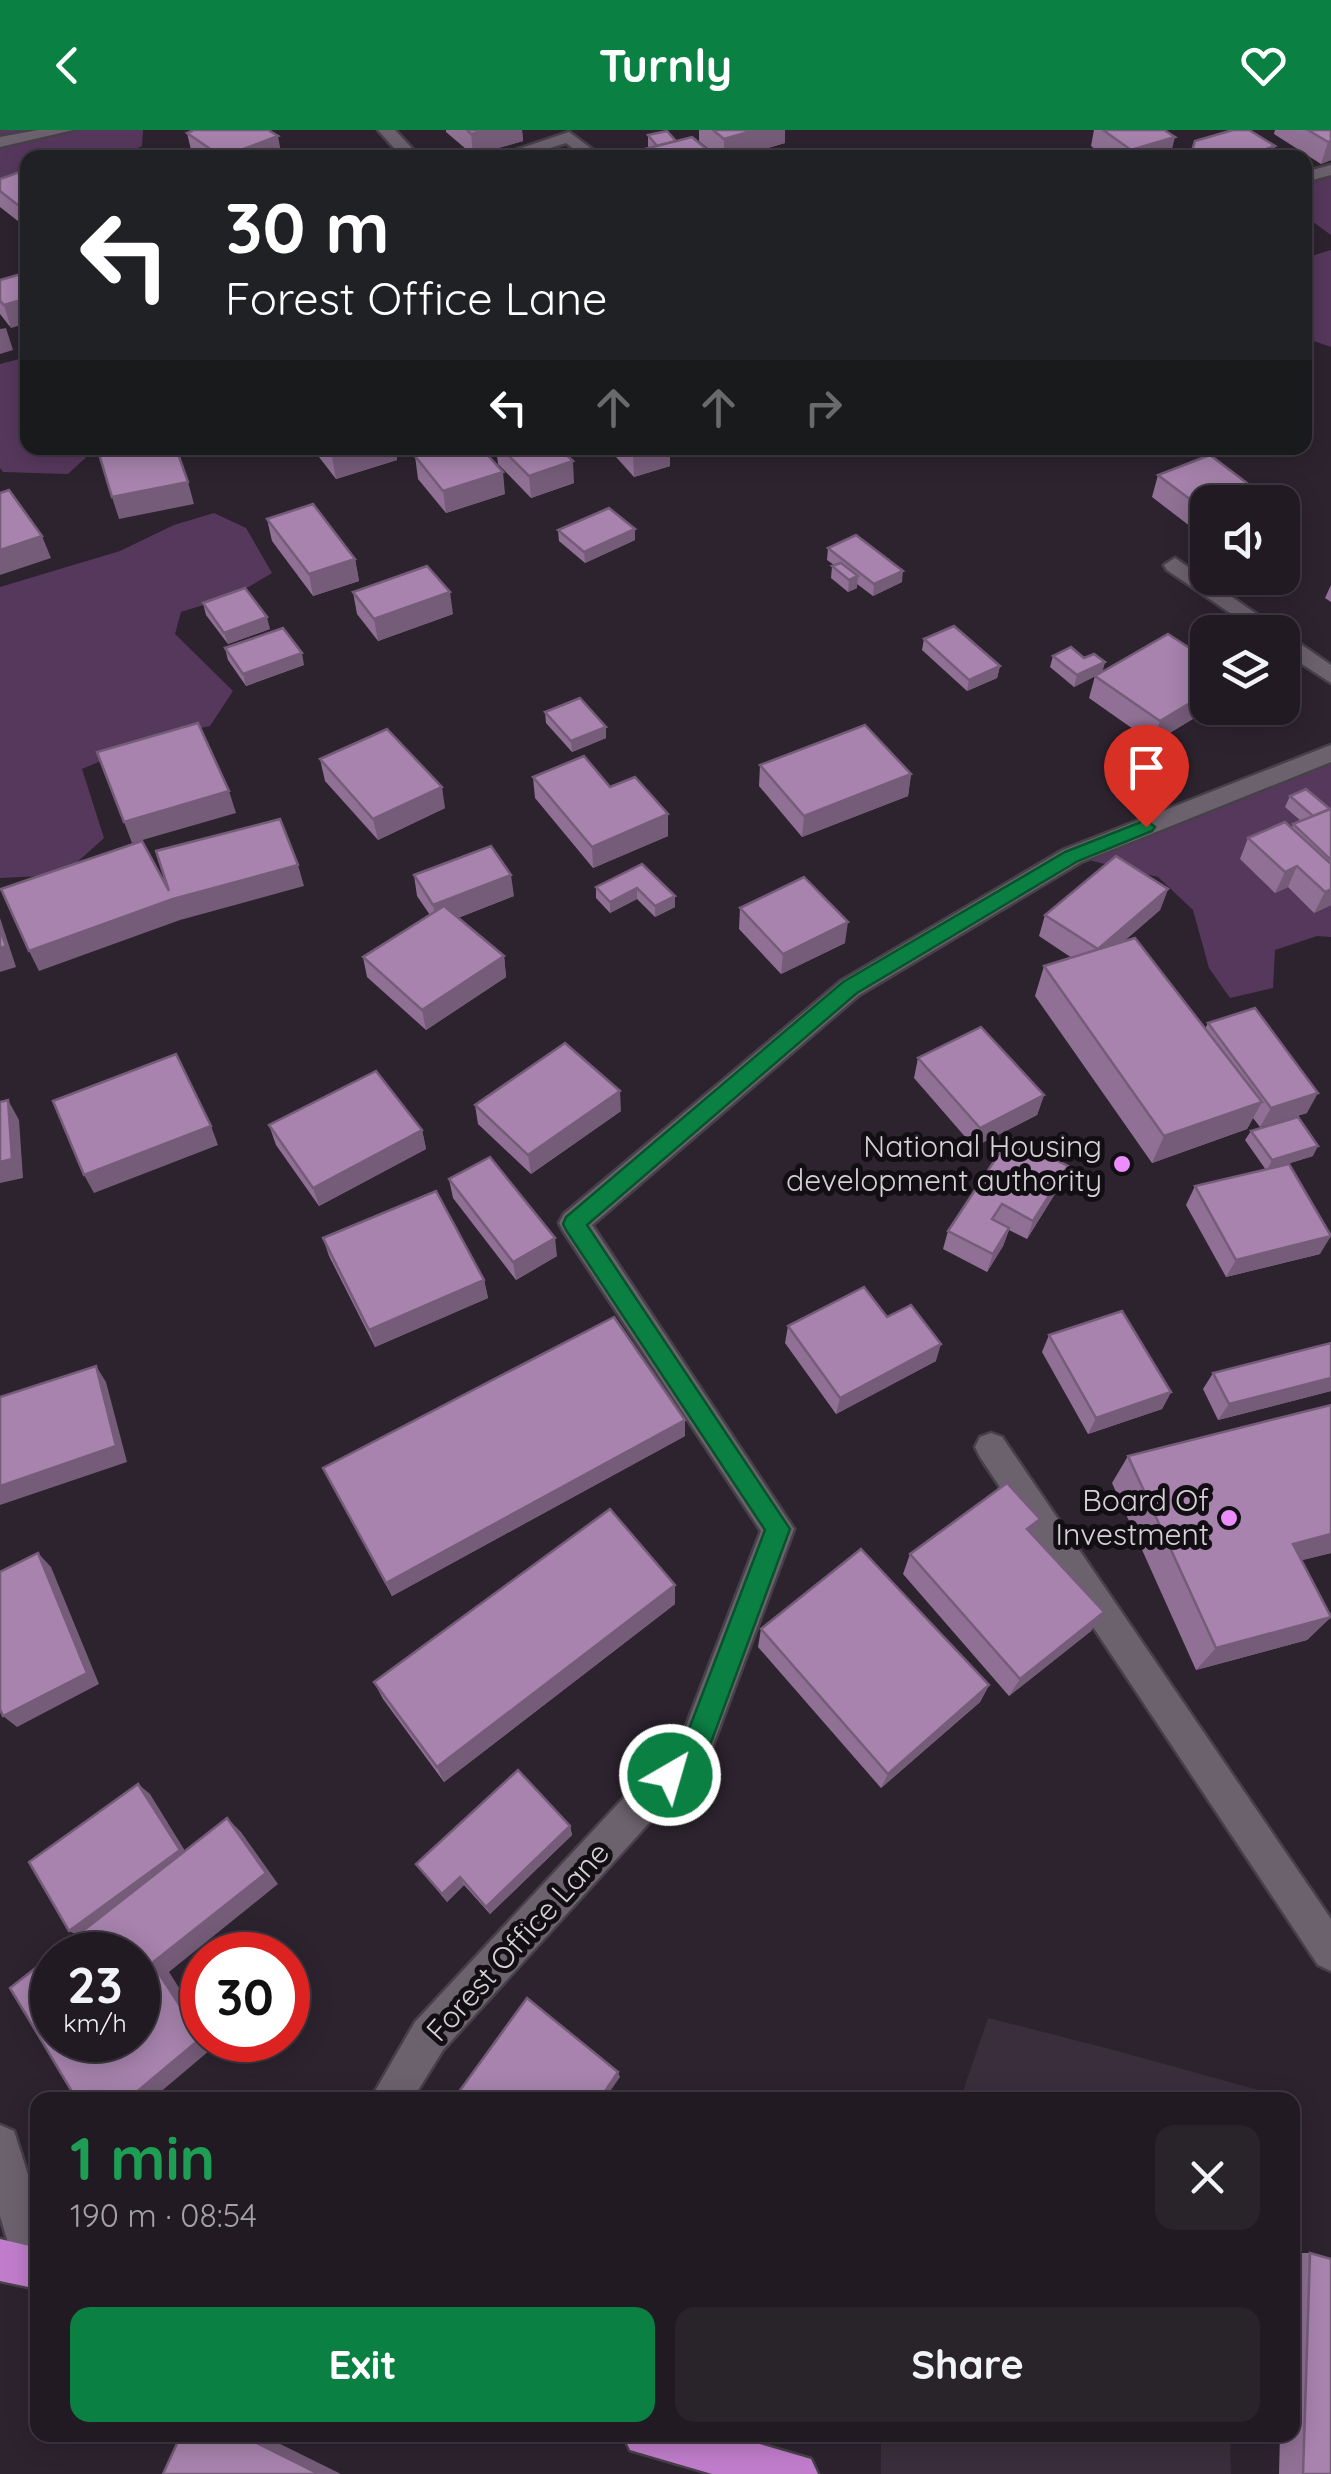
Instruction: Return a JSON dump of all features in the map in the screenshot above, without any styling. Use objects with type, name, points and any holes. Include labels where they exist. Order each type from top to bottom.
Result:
[{"type":"highway","points":[[672,2442],[796,2474]]},
{"type":"street","points":[[0,142],[65,130]]},
{"type":"street","points":[[386,130],[405,150]]},
{"type":"street","points":[[526,150],[569,137],[586,150]]},
{"type":"street","points":[[1175,565],[1247,615]]},
{"type":"street","points":[[1300,653],[1331,676]]},
{"type":"street","name":"Forest Office Lane","points":[[395,2092],[429,2036],[696,1746],[778,1529],[574,1224],[850,988],[1072,856],[1331,753]]},
{"type":"street","points":[[991,1448],[1331,1952]]},
{"type":"street","points":[[0,2145],[24,2266]]},
{"type":"shaded area","points":[[0,130],[143,130],[142,146],[134,150],[20,150],[20,182],[0,191]]},
{"type":"shaded area","points":[[1325,172],[1331,176],[1331,235],[1312,221],[1312,175]]},
{"type":"shaded area","points":[[1331,250],[1331,347],[1312,340],[1312,256]]},
{"type":"shaded area","points":[[20,359],[20,455],[88,455],[68,474],[3,472],[0,468],[0,364]]},
{"type":"shaded area","points":[[214,513],[246,528],[272,573],[235,595],[181,612],[175,634],[233,691],[210,726],[157,737],[82,769],[104,838],[63,875],[0,878],[0,587],[120,551],[174,525]]},
{"type":"shaded area","points":[[1331,753],[1331,937],[1317,936],[1275,950],[1273,988],[1230,998],[1209,968],[1193,910],[1158,877],[1072,856]]},
{"type":"shaded area","points":[[988,2018],[1266,2092],[963,2092]]},
{"type":"shaded area","points":[[881,2442],[1230,2442],[1231,2474],[881,2474]]},
{"type":"building","points":[[268,130],[278,136],[241,150],[212,150],[187,133]]},
{"type":"building","points":[[713,130],[755,130],[724,139]]},
{"type":"building","points":[[1103,130],[1164,130],[1175,137],[1131,150]]},
{"type":"building","points":[[1233,130],[1249,130],[1275,146],[1262,150],[1192,150],[1195,141]]},
{"type":"building","points":[[1308,130],[1331,130],[1331,141],[1328,142]]},
{"type":"building","points":[[667,131],[676,141],[657,146],[648,135]]},
{"type":"building","points":[[692,137],[708,150],[641,150]]},
{"type":"building","points":[[20,172],[20,207],[0,191],[0,179]]},
{"type":"building","points":[[20,274],[20,300],[4,305],[0,301],[0,280]]},
{"type":"building","points":[[99,455],[178,455],[188,482],[112,497]]},
{"type":"building","points":[[487,455],[503,472],[443,491],[415,456]]},
{"type":"building","points":[[508,455],[567,455],[573,461],[529,476]]},
{"type":"building","points":[[1210,455],[1250,485],[1190,485],[1190,499],[1158,475]]},
{"type":"building","points":[[9,490],[42,536],[0,550],[0,493]]},
{"type":"building","points":[[313,504],[355,559],[309,574],[267,519]]},
{"type":"building","points":[[609,508],[635,529],[584,552],[558,530]]},
{"type":"building","points":[[856,535],[903,571],[874,584],[828,548]]},
{"type":"building","points":[[841,563],[858,576],[849,580],[832,566]]},
{"type":"building","points":[[427,566],[450,592],[374,619],[353,592]]},
{"type":"building","points":[[245,588],[267,617],[224,633],[203,603]]},
{"type":"building","points":[[954,626],[1000,666],[969,680],[924,639]]},
{"type":"building","points":[[283,628],[302,653],[243,674],[225,648]]},
{"type":"building","points":[[1168,634],[1190,648],[1190,703],[1160,721],[1095,676]]},
{"type":"building","points":[[1071,647],[1084,658],[1094,654],[1105,662],[1077,675],[1053,656]]},
{"type":"building","points":[[580,698],[606,727],[571,741],[545,712]]},
{"type":"building","points":[[198,723],[229,791],[124,822],[97,752]]},
{"type":"building","points":[[865,725],[911,774],[804,816],[760,765]]},
{"type":"building","points":[[387,729],[442,787],[373,819],[320,759]]},
{"type":"building","points":[[584,756],[610,787],[635,777],[668,814],[592,847],[533,777]]},
{"type":"building","points":[[1306,789],[1330,809],[1313,816],[1290,796]]},
{"type":"building","points":[[1331,809],[1331,860],[1293,824]]},
{"type":"building","points":[[280,819],[298,865],[173,899],[29,951],[1,889],[142,841],[169,891],[156,851]]},
{"type":"building","points":[[1285,822],[1331,864],[1331,889],[1325,892],[1297,866],[1285,872],[1248,838]]},
{"type":"building","points":[[491,846],[511,875],[433,905],[414,875]]},
{"type":"building","points":[[1116,856],[1168,889],[1098,949],[1045,915]]},
{"type":"building","points":[[642,864],[675,896],[655,906],[637,888],[610,902],[596,887]]},
{"type":"building","points":[[804,877],[848,922],[783,954],[740,908]]},
{"type":"building","points":[[444,906],[504,956],[422,1010],[363,957]]},
{"type":"building","points":[[1135,938],[1262,1102],[1164,1136],[1044,966]]},
{"type":"building","points":[[1255,1008],[1318,1093],[1271,1108],[1208,1023]]},
{"type":"building","points":[[981,1027],[1044,1095],[980,1128],[918,1058]]},
{"type":"building","points":[[565,1043],[620,1091],[528,1155],[475,1105]]},
{"type":"building","points":[[176,1054],[211,1126],[84,1175],[53,1101]]},
{"type":"building","points":[[376,1071],[422,1130],[313,1188],[269,1125]]},
{"type":"building","points":[[8,1100],[12,1159],[0,1162],[0,1102]]},
{"type":"building","points":[[1298,1117],[1318,1146],[1272,1160],[1251,1131]]},
{"type":"building","points":[[1010,1137],[1068,1166],[1033,1221],[1002,1204],[992,1219],[1009,1228],[993,1254],[948,1231]]},
{"type":"building","points":[[490,1157],[555,1238],[513,1262],[449,1179]]},
{"type":"building","points":[[1289,1164],[1331,1236],[1236,1260],[1195,1186]]},
{"type":"building","points":[[436,1191],[484,1280],[369,1330],[323,1238]]},
{"type":"building","points":[[864,1287],[887,1317],[911,1305],[941,1344],[840,1398],[788,1326]]},
{"type":"building","points":[[1122,1311],[1171,1392],[1096,1418],[1049,1335]]},
{"type":"building","points":[[614,1317],[685,1420],[386,1583],[323,1468]]},
{"type":"building","points":[[1331,1343],[1331,1378],[1229,1404],[1213,1373]]},
{"type":"building","points":[[96,1366],[116,1446],[0,1486],[0,1397]]},
{"type":"building","name":"Board Of Investment","points":[[1331,1405],[1331,1534],[1293,1544],[1331,1617],[1216,1648],[1128,1456]]},
{"type":"building","points":[[1007,1483],[1040,1519],[1027,1529],[1104,1612],[1020,1679],[910,1554]]},
{"type":"building","points":[[610,1509],[675,1585],[437,1767],[374,1682]]},
{"type":"building","points":[[861,1549],[989,1685],[888,1774],[761,1629]]},
{"type":"building","points":[[38,1553],[87,1673],[3,1716],[0,1572]]},
{"type":"building","points":[[518,1770],[570,1826],[486,1907],[460,1877],[442,1894],[416,1864]]},
{"type":"building","points":[[138,1784],[180,1850],[69,1931],[29,1862]]},
{"type":"building","points":[[227,1818],[266,1873],[191,1932],[180,1932],[180,1941],[160,1957],[160,1932],[81,1932]]},
{"type":"building","points":[[30,1972],[30,2021],[10,1988]]},
{"type":"building","points":[[160,1975],[180,2006],[180,2056],[137,2092],[72,2092],[54,2062],[160,2062]]},
{"type":"building","points":[[527,1998],[618,2072],[604,2092],[459,2092]]},
{"type":"building","points":[[1310,2253],[1331,2259],[1331,2474],[1303,2474]]},
{"type":"building","points":[[178,2442],[255,2442],[319,2474],[163,2474]]},
{"type":"place","name":"National Housing development authority","points":[[1122,1164]]},
{"type":"place","name":"Board Of Investment","points":[[1229,1518]]},
{"type":"route","points":[[670,1775],[696,1746],[778,1529],[574,1224],[850,988],[1072,856],[1146,827]]}]
